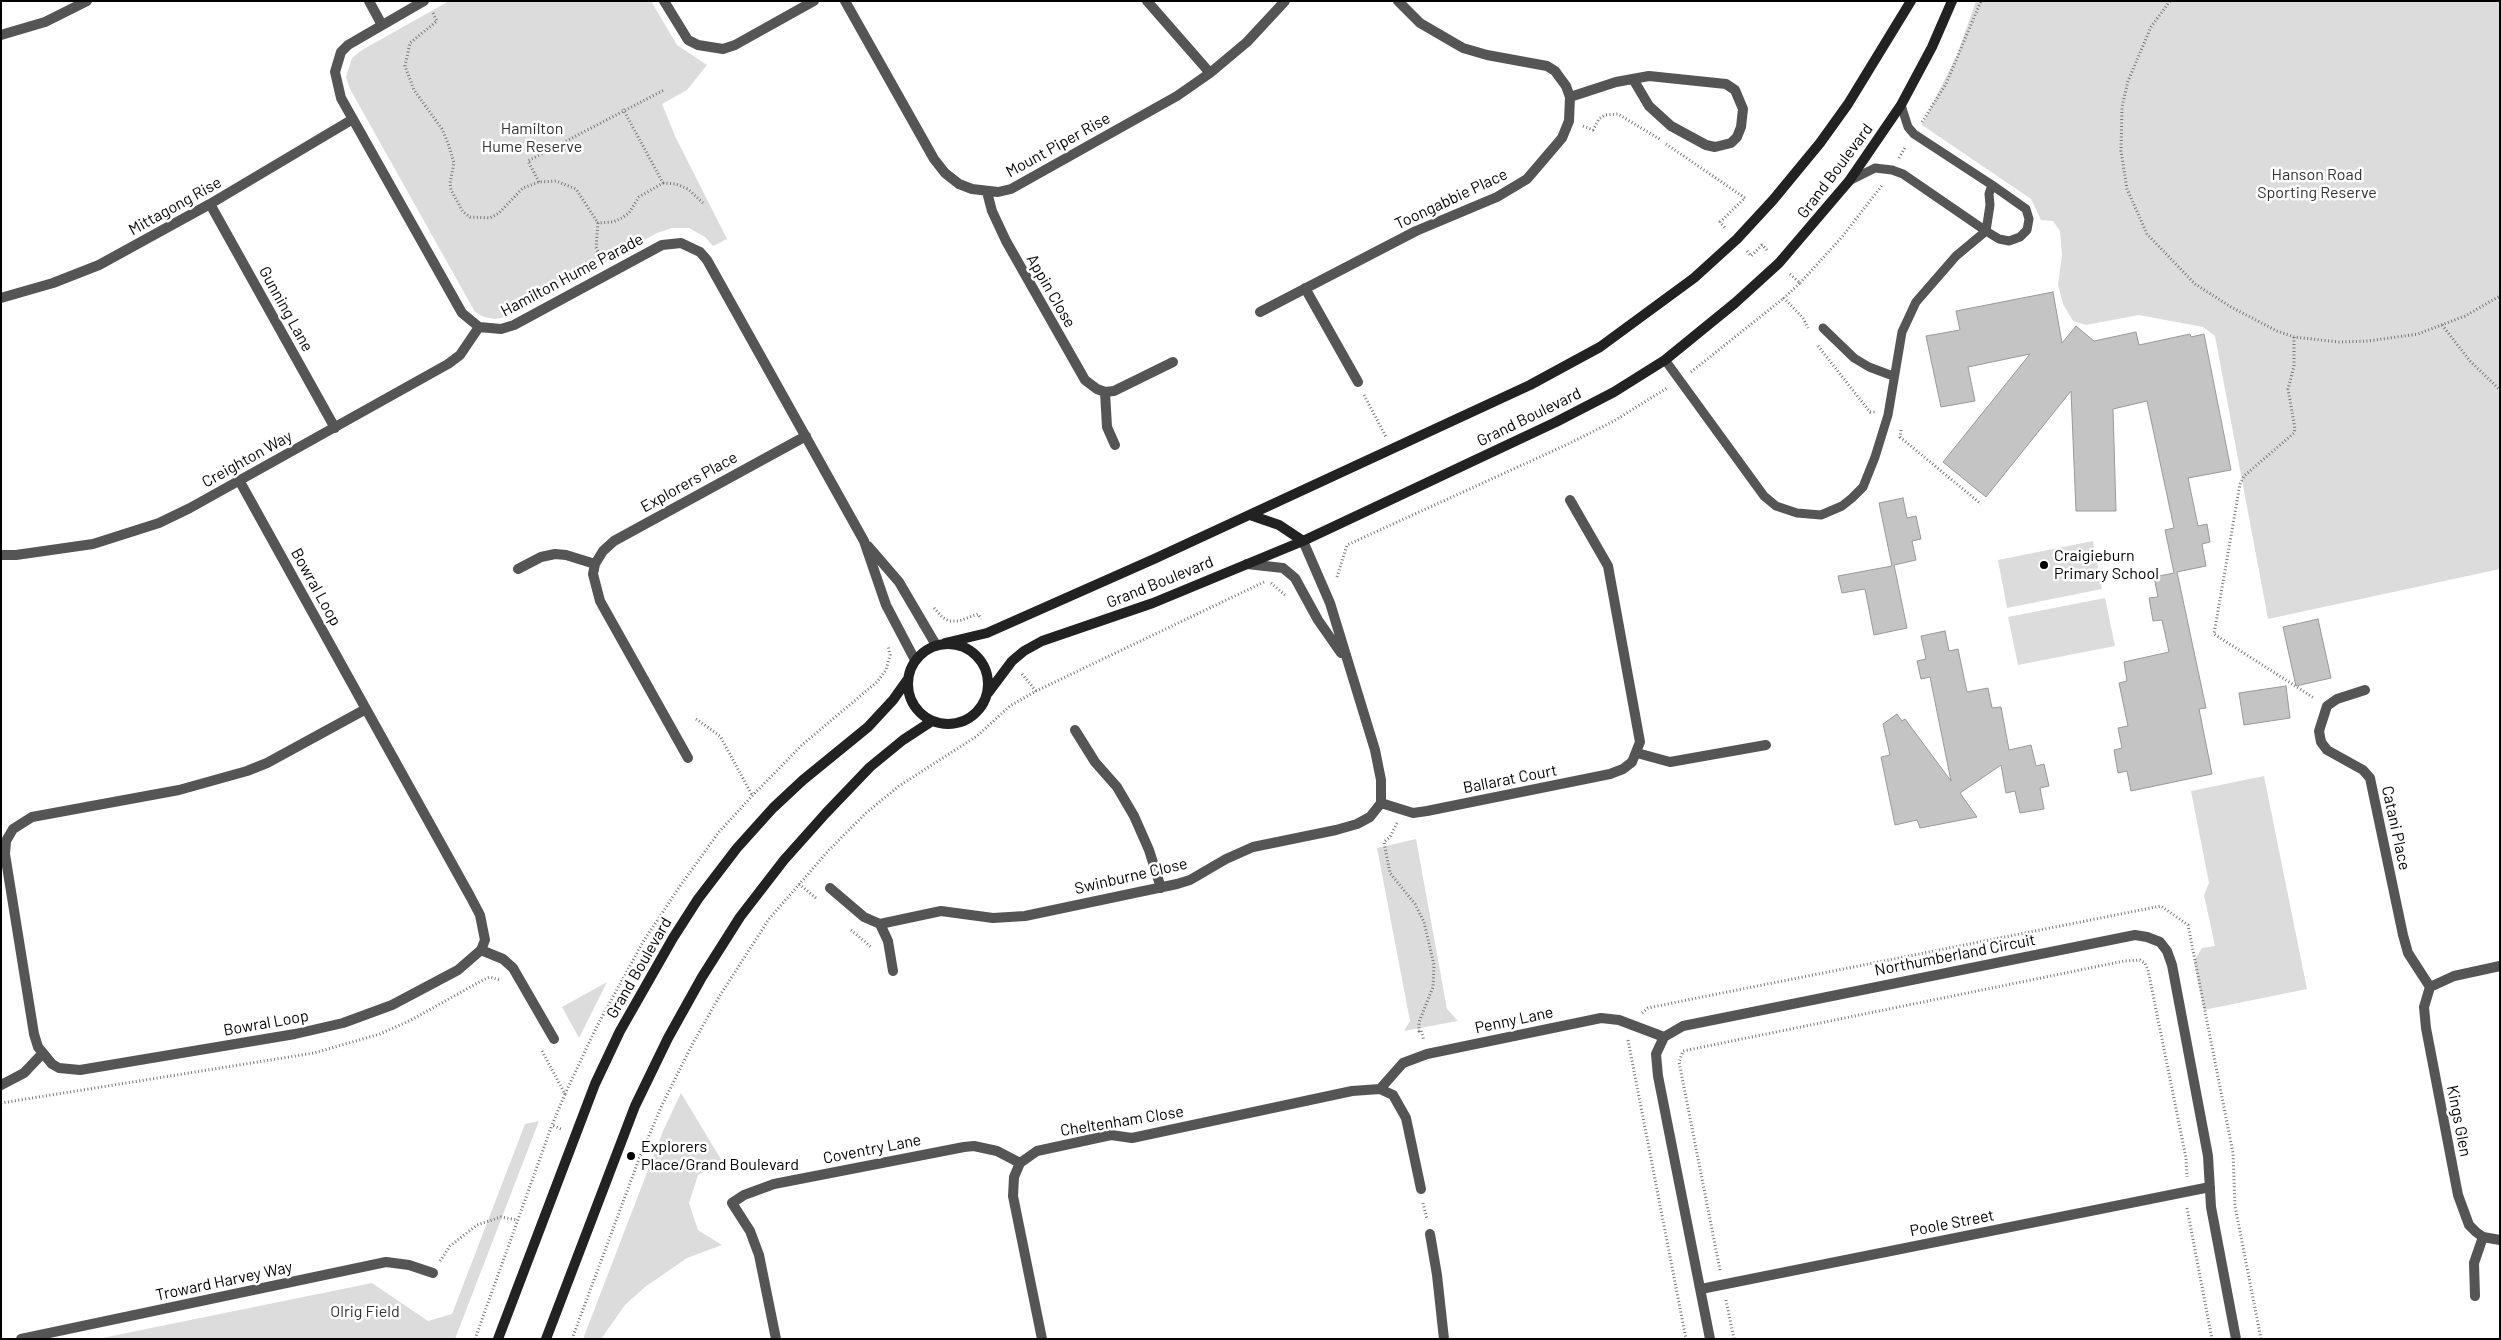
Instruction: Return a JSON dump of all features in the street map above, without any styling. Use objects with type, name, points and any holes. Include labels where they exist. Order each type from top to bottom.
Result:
[{"type":"street","points":[[1,36],[45,22],[88,1]]},
{"type":"street","points":[[368,1],[382,25]]},
{"type":"street","points":[[664,1],[688,40],[704,47],[723,49],[735,45],[814,1]]},
{"type":"street","name":"Mount Piper Rise","points":[[845,1],[934,159],[945,173],[959,184],[987,192],[1011,189],[1177,96],[1210,73],[1247,42],[1285,1]]},
{"type":"street","points":[[1148,1],[1210,73]]},
{"type":"street","points":[[1398,1],[1420,23],[1464,48],[1487,55],[1547,66],[1561,78],[1570,97],[1633,79],[1662,76],[1726,84],[1736,90],[1743,109],[1741,127],[1737,137],[1731,143],[1715,146],[1706,145],[1671,126],[1649,106],[1633,79]]},
{"type":"street","name":"Grand Boulevard","points":[[940,644],[987,633],[1530,385],[1600,347],[1694,278],[1737,239],[1773,200],[1820,144],[1848,104],[1912,1]]},
{"type":"street","name":"Grand Boulevard","points":[[988,693],[1012,661],[1024,651],[1042,641],[1153,603],[1303,541],[1556,422],[1614,392],[1665,360],[1735,303],[1779,263],[1849,181],[1901,105],[1932,48],[1952,1]]},
{"type":"street","points":[[427,4],[382,25],[348,45],[341,52],[336,63],[336,85],[456,304],[470,321],[479,327]]},
{"type":"street","name":"Toongabbie Place","points":[[1260,312],[1416,231],[1497,197],[1527,179],[1562,138],[1569,121],[1570,97]]},
{"type":"street","name":"Mittagong Rise","points":[[1,298],[53,283],[99,265],[210,204],[353,119]]},
{"type":"street","name":"Appin Close","points":[[987,192],[992,211],[1006,241],[1085,380],[1097,389],[1106,392]]},
{"type":"street","name":"Gunning Lane","points":[[210,204],[335,428]]},
{"type":"street","name":"Hamilton Hume Parade","points":[[479,327],[491,330],[514,325],[662,244],[681,244],[700,252],[707,260],[864,541],[886,605],[915,660]]},
{"type":"street","points":[[1305,288],[1358,382]]},
{"type":"street","name":"Creighton Way","points":[[1,555],[16,555],[93,544],[174,515],[335,428],[448,364],[460,355],[479,327]]},
{"type":"street","points":[[1115,445],[1107,428],[1106,392],[1123,388],[1173,362]]},
{"type":"street","name":"Explorers Place","points":[[595,564],[603,551],[614,541],[806,436]]},
{"type":"street","name":"Bowral Loop","points":[[42,1054],[59,1068],[80,1070],[295,1034],[344,1023],[392,1005],[458,970],[481,950],[485,940],[480,915],[239,480]]},
{"type":"street","points":[[1570,500],[1608,566],[1640,742],[1637,753],[1670,762],[1766,745]]},
{"type":"street","points":[[1250,514],[1279,525],[1303,541],[1322,583],[1375,750],[1380,780],[1380,804]]},
{"type":"street","name":"Hamilton Hume Parade","points":[[864,541],[899,582],[940,644]]},
{"type":"street","points":[[518,569],[541,557],[555,554],[566,555],[595,564],[592,574],[600,600],[688,758]]},
{"type":"street","points":[[1245,564],[1283,568],[1295,578],[1318,620],[1348,664]]},
{"type":"street","points":[[940,644],[958,644],[970,649],[979,657],[986,668],[989,680],[988,693],[980,709],[966,720],[955,724],[943,724],[932,721],[921,714],[913,704],[909,692],[908,679],[915,660],[924,651],[940,644]]},
{"type":"street","name":"Grand Boulevard","points":[[498,1339],[574,1135],[620,1031],[698,899],[737,848],[773,808],[802,780],[868,727],[893,700],[908,679]]},
{"type":"street","points":[[2327,706],[2337,699],[2364,690]]},
{"type":"street","name":"Catani Place","points":[[2327,706],[2319,731],[2322,742],[2327,750],[2363,770],[2370,778],[2408,953],[2430,987]]},
{"type":"street","points":[[1,1085],[24,1073],[42,1054],[34,1034],[5,854],[5,834],[18,824],[32,817],[179,790],[247,771],[267,763],[366,709]]},
{"type":"street","points":[[546,1339],[635,1106],[668,1038],[702,977],[740,918],[784,860],[870,767],[903,740],[932,721]]},
{"type":"street","points":[[1075,730],[1096,762],[1117,787],[1134,816],[1149,850],[1161,888]]},
{"type":"street","name":"Ballarat Court","points":[[1380,804],[1412,813],[1427,811],[1610,774],[1624,769],[1632,762],[1637,753]]},
{"type":"street","name":"Swinburne Close","points":[[880,924],[941,911],[993,918],[1025,916],[1161,888],[1190,880],[1226,859],[1253,847],[1356,824],[1370,817],[1380,804]]},
{"type":"street","points":[[830,888],[864,917],[880,924],[888,941],[894,971]]},
{"type":"street","name":"Northumberland Circuit","points":[[1664,1037],[1673,1030],[1692,1024],[2114,938],[2135,935],[2160,942],[2167,951],[2172,965],[2208,1156],[2214,1230],[2236,1339]]},
{"type":"street","points":[[481,950],[503,959],[513,968],[554,1038]]},
{"type":"street","points":[[2430,987],[2454,976],[2500,966]]},
{"type":"street","name":"Kings Glen","points":[[2430,987],[2424,1007],[2426,1028],[2458,1195],[2469,1224],[2483,1237]]},
{"type":"street","name":"Penny Lane","points":[[1380,1089],[1403,1063],[1426,1054],[1601,1018],[1634,1024],[1664,1037]]},
{"type":"street","points":[[1664,1037],[1658,1046],[1655,1062],[1710,1339]]},
{"type":"street","points":[[1380,1089],[1393,1095],[1406,1118],[1421,1189]]},
{"type":"street","name":"Cheltenham Close","points":[[1020,1163],[1038,1151],[1111,1134],[1132,1138],[1352,1091],[1380,1089]]},
{"type":"street","name":"Coventry Lane","points":[[776,1339],[759,1255],[750,1231],[732,1203],[744,1194],[774,1184],[964,1146],[997,1151],[1020,1163]]},
{"type":"street","points":[[1020,1163],[1014,1177],[1013,1196],[1042,1339]]},
{"type":"street","name":"Poole Street","points":[[1701,1289],[2210,1187]]},
{"type":"street","points":[[1430,1234],[1437,1274],[1444,1339]]},
{"type":"street","points":[[2475,1296],[2474,1263],[2483,1237],[2500,1240]]},
{"type":"street","name":"Troward Harvey Way","points":[[21,1339],[386,1262],[409,1265],[433,1273]]},
{"type":"lane","points":[[1849,181],[1876,168],[1892,170],[1903,174],[1999,239],[2009,241],[2020,237],[2027,230],[2029,219],[2026,208],[1914,134],[1908,127],[1901,105]]},
{"type":"lane","points":[[1665,360],[1764,496],[1776,506],[1797,513],[1821,515],[1842,506],[1863,487],[1888,415],[1893,376],[1902,332],[1916,302],[1956,256],[1986,231],[1990,205],[1989,194],[1992,185]]},
{"type":"lane","points":[[1823,328],[1854,358],[1869,367],[1893,376]]},
{"type":"path","points":[[1800,282],[1878,193],[1946,84],[1981,1]]},
{"type":"path","points":[[2170,1],[2151,27],[2139,51],[2128,81],[2122,107],[2122,151],[2127,189],[2147,234],[2158,248],[2195,284],[2260,323],[2294,337],[2338,342],[2368,341],[2418,334],[2485,306],[2500,296]]},
{"type":"path","points":[[427,4],[437,21],[410,43],[405,66],[414,90],[442,129],[449,146],[454,163],[450,183],[456,202],[470,217],[490,218],[499,213],[523,188],[539,182],[556,181],[576,189],[598,223],[596,247],[608,273]]},
{"type":"path","points":[[539,182],[528,161],[664,90]]},
{"type":"path","points":[[623,110],[664,183]]},
{"type":"path","points":[[598,223],[613,222],[622,218],[629,213],[639,197],[664,183],[676,184],[688,189],[703,203]]},
{"type":"path","points":[[1322,583],[1338,576],[1347,545],[1598,429],[1680,380],[1727,346],[1784,298]]},
{"type":"path","points":[[2442,325],[2470,361],[2500,390]]},
{"type":"path","points":[[2294,337],[2294,366],[2288,389],[2295,429],[2294,433],[2244,476],[2240,484],[2214,634],[2327,706]]},
{"type":"path","points":[[1358,382],[1392,448]]},
{"type":"path","points":[[572,1339],[639,1159],[662,1105],[692,1045],[719,997],[769,919],[829,850],[866,813],[899,786],[976,736],[1010,706],[1036,691],[1268,580],[1288,597],[1303,591]]},
{"type":"path","points":[[696,719],[720,736],[752,796]]},
{"type":"path","points":[[1399,810],[1395,828],[1384,842],[1390,872],[1395,882],[1414,904],[1424,922],[1434,965],[1433,987],[1419,1022],[1419,1031],[1422,1030],[1426,1054]]},
{"type":"path","points":[[1686,1339],[1628,1039],[1634,1024],[1648,1008],[2161,906],[2188,925],[2233,1153],[2235,1206],[2261,1339]]},
{"type":"path","points":[[1734,1339],[1679,1062],[1684,1051],[2124,961],[2140,960],[2145,963],[2148,970],[2186,1158],[2187,1215],[2212,1339]]},
{"type":"path","points":[[475,1339],[517,1220],[565,1094],[540,1046]]},
{"type":"path","points":[[552,1125],[574,1135]]},
{"type":"path","points":[[1421,1189],[1430,1234]]},
{"type":"path","points":[[433,1273],[450,1246],[476,1224],[501,1217],[517,1220]]},
{"type":"green space","name":"Hamilton Hume Reserve","points":[[449,1],[651,1],[677,45],[707,65],[687,90],[662,104],[675,136],[727,239],[713,246],[705,237],[689,228],[672,228],[657,233],[506,317],[495,319],[484,317],[475,312],[350,89],[346,77],[352,58],[362,50]]},
{"type":"green space","name":"Hanson Road Sporting Reserve","points":[[1976,1],[2500,1],[2500,569],[2268,619],[2215,336],[2203,327],[2139,315],[2086,325],[2073,321],[2063,304],[2058,285],[2062,255],[2060,231],[2053,221],[2041,220],[2031,199],[1922,125],[1957,55]]},
{"type":"green space","points":[[2093,541],[2102,589],[2007,608],[1998,560]]},
{"type":"green space","points":[[2105,598],[2115,646],[2018,665],[2008,617]]},
{"type":"green space","points":[[2264,776],[2307,989],[2204,1010],[2194,961],[2202,948],[2215,946],[2204,895],[2209,883],[2191,791]]},
{"type":"green space","points":[[1416,839],[1447,1009],[1458,1021],[1404,1031],[1410,1021],[1377,848]]},
{"type":"green space","points":[[607,982],[579,1038],[562,1007]]},
{"type":"green space","points":[[681,1093],[722,1161],[698,1175],[689,1203],[698,1230],[722,1245],[687,1258],[645,1287],[625,1305],[601,1339],[583,1339],[663,1131]]},
{"type":"green space","name":"Olrig Field","points":[[539,1121],[455,1339],[97,1339],[372,1283],[428,1321],[452,1314],[525,1124]]},
{"type":"building","points":[[2053,292],[2062,343],[2076,326],[2094,341],[2136,332],[2139,345],[2190,334],[2191,337],[2204,334],[2231,470],[2188,478],[2198,526],[2207,524],[2210,542],[2202,544],[2206,566],[2177,572],[2206,708],[2199,709],[2212,774],[2131,791],[2127,771],[2118,773],[2114,750],[2122,748],[2118,728],[2128,726],[2119,683],[2127,681],[2124,662],[2169,652],[2162,620],[2153,621],[2149,598],[2158,597],[2154,577],[2174,573],[2165,530],[2174,528],[2147,401],[2113,409],[2116,511],[2076,511],[2071,391],[1986,497],[1943,462],[2030,354],[1968,367],[1975,401],[1941,407],[1926,336],[1960,330],[1956,311]]},
{"type":"building","points":[[1903,498],[1907,518],[1916,516],[1921,539],[1912,541],[1916,560],[1894,565],[1907,628],[1874,635],[1865,589],[1842,593],[1838,576],[1892,566],[1879,503]]},
{"type":"building","points":[[2318,619],[2331,678],[2296,686],[2283,627]]},
{"type":"building","points":[[1945,631],[1949,651],[1958,649],[1967,692],[1988,688],[1992,708],[2001,707],[2009,750],[2031,745],[2036,766],[2044,764],[2049,786],[2040,788],[2044,809],[2020,813],[2015,791],[2006,793],[2001,765],[1960,793],[1977,817],[1920,828],[1917,820],[1895,825],[1881,757],[1890,755],[1883,724],[1897,714],[1902,721],[1905,719],[1951,781],[1930,677],[1921,679],[1917,661],[1926,659],[1921,636]]},
{"type":"building","points":[[2286,686],[2290,718],[2244,725],[2239,693]]},
{"type":"place","name":"Craigieburn Primary School","points":[[2044,565]]},
{"type":"place","name":"Explorers Place/Grand Boulevard","points":[[631,1156]]}]
